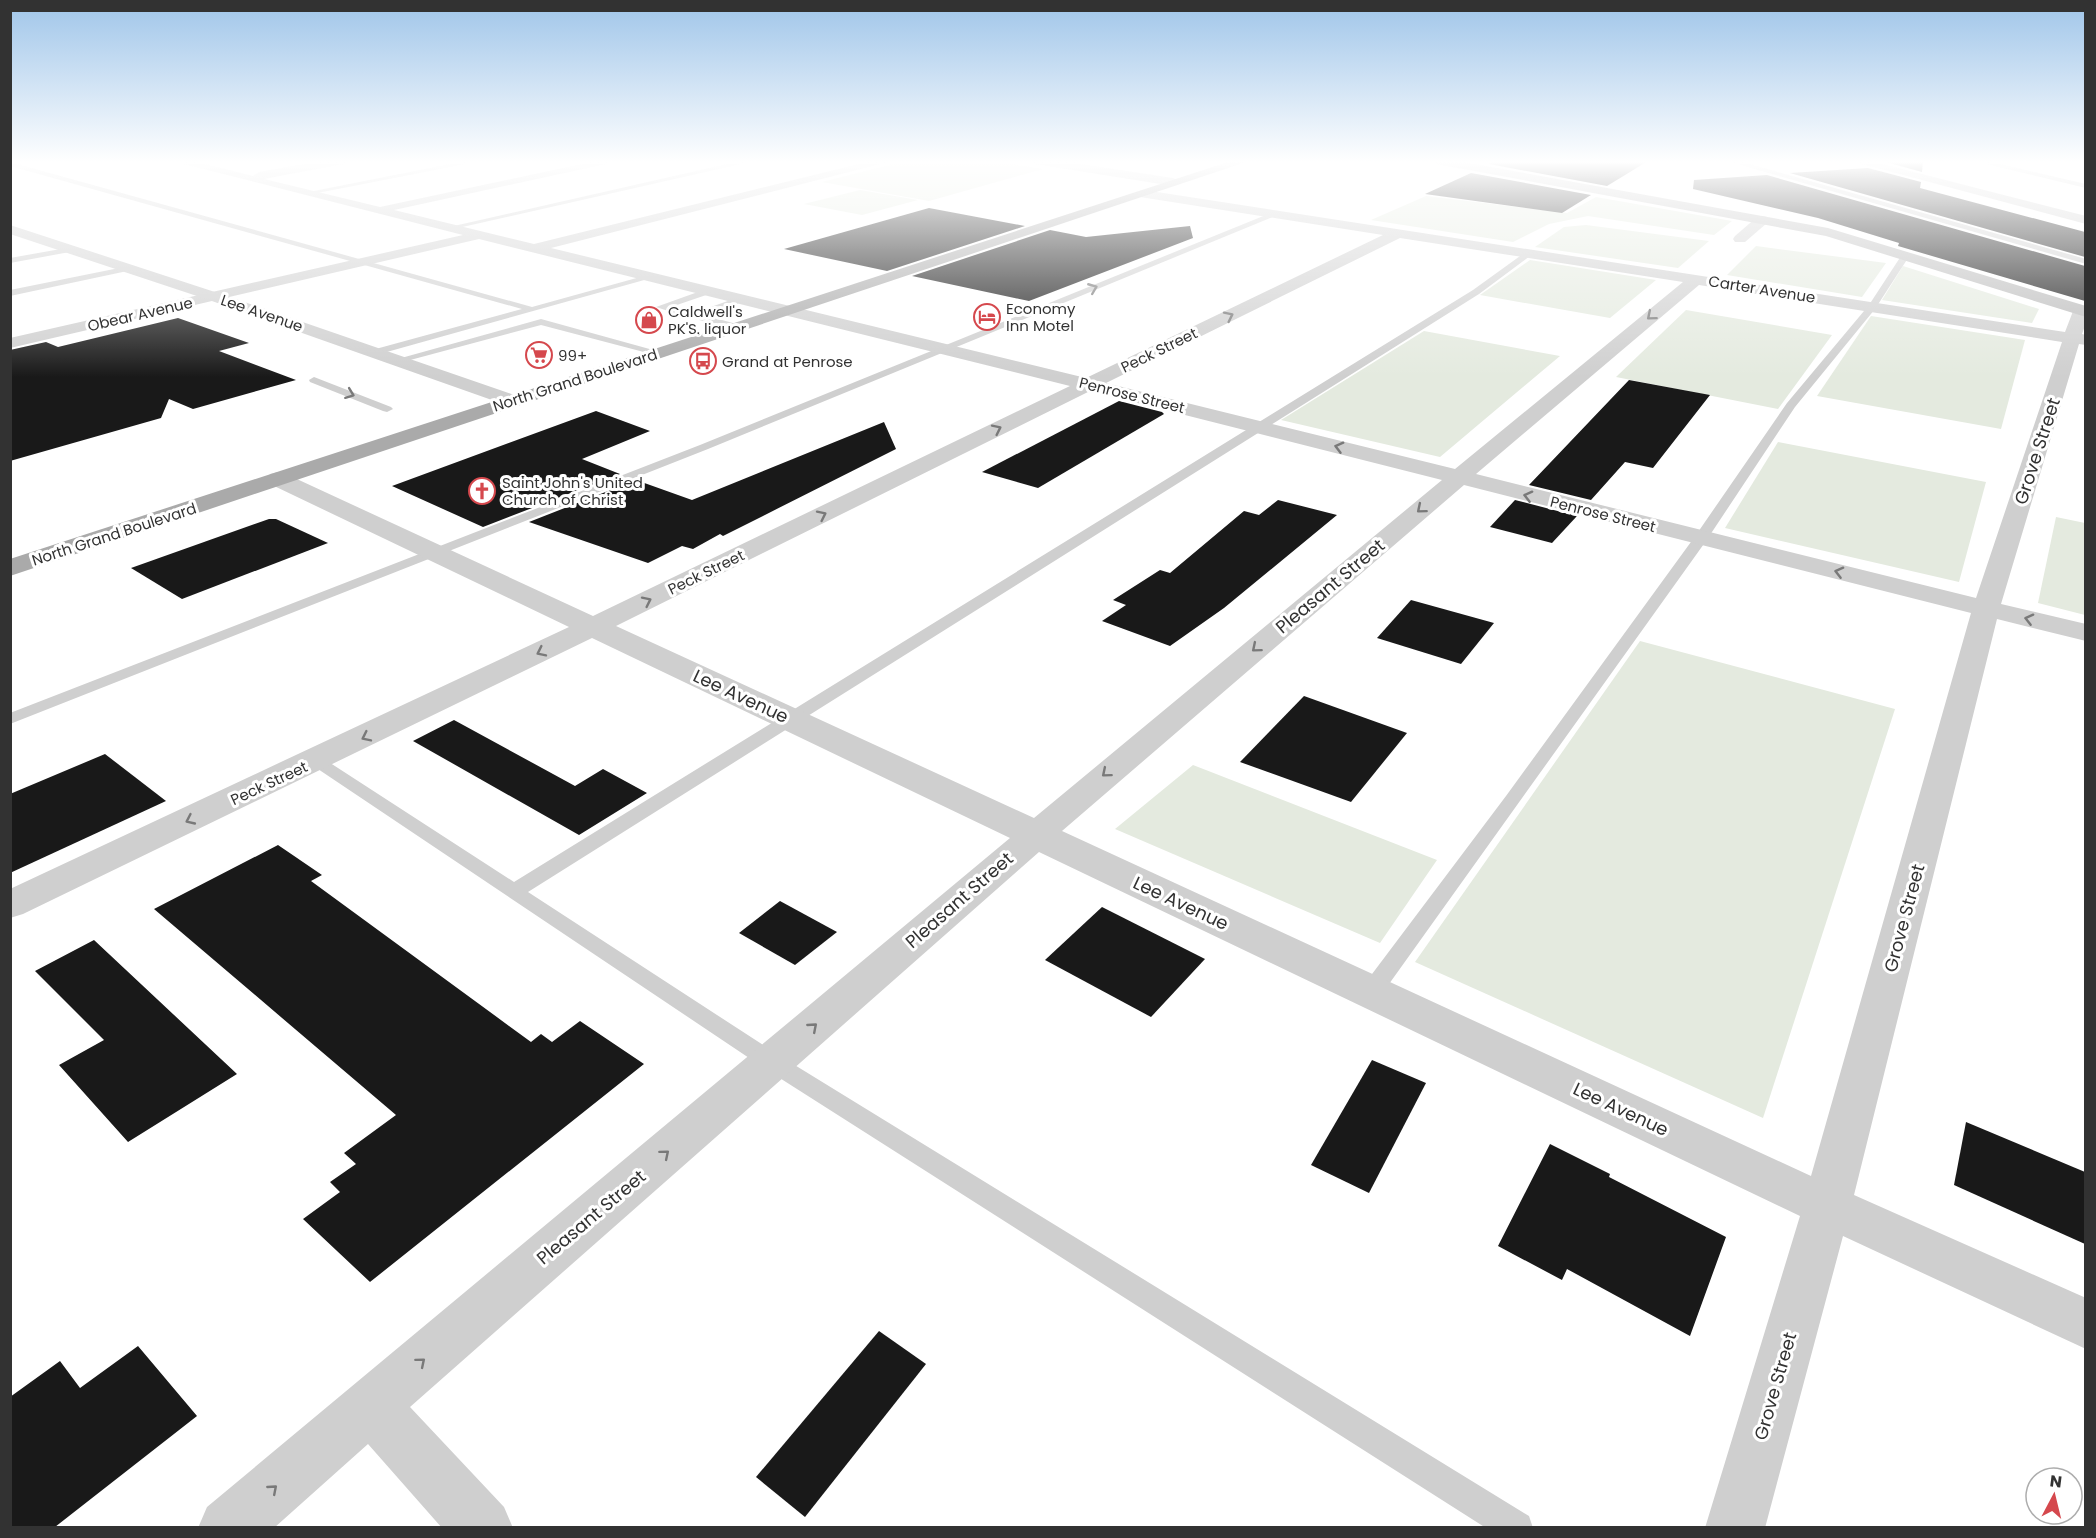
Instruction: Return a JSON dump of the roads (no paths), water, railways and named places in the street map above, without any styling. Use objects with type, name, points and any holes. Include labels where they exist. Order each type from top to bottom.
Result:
[{"type":"main road","name":"North Grand Boulevard","points":[[10,568],[1026,233]]},
{"type":"main road","points":[[1831,233],[1906,255],[2081,325]]},
{"type":"street","name":"Lee Avenue","points":[[24,233],[513,401]]},
{"type":"street","name":"Penrose Street","points":[[470,233],[2085,633]]},
{"type":"street","points":[[533,248],[596,233]]},
{"type":"street","name":"Carter Avenue","points":[[1399,233],[1872,307],[2081,325]]},
{"type":"street","name":"Peck Street","points":[[10,904],[315,761],[1399,233]]},
{"type":"street","points":[[1740,239],[1747,233]]},
{"type":"street","name":"Obear Avenue","points":[[10,344],[480,235]]},
{"type":"street","name":"Pleasant Street","points":[[228,1527],[1035,834],[1696,279]]},
{"type":"street","name":"Grove Street","points":[[1735,1527],[1827,1206],[1986,609],[2081,325]]},
{"type":"street","name":"Lee Avenue","points":[[278,479],[1827,1206],[2085,1324]]},
{"type":"street","points":[[370,1405],[483,1527]]},
{"type":"lane","points":[[252,233],[530,309]]},
{"type":"lane","points":[[10,719],[705,447],[1229,233]]},
{"type":"lane","points":[[1981,233],[2085,262]]},
{"type":"lane","points":[[10,261],[72,249]]},
{"type":"lane","points":[[513,892],[1476,292],[1530,253]]},
{"type":"lane","points":[[1371,992],[1513,800],[1701,538],[1791,405],[1872,307],[1906,255]]},
{"type":"lane","points":[[10,293],[129,268]]},
{"type":"lane","points":[[376,352],[651,277]]},
{"type":"lane","points":[[710,291],[662,307],[737,327]]},
{"type":"lane","points":[[693,316],[742,299]]},
{"type":"lane","points":[[399,360],[541,322],[659,353]]},
{"type":"lane","points":[[314,380],[387,409]]},
{"type":"lane","points":[[315,761],[772,1062],[1517,1527]]},
{"type":"place","name":"Economy Inn Motel","points":[[987,317]]},
{"type":"place","name":"Caldwell's PK'S. liquor","points":[[649,320]]},
{"type":"place","name":"99+","points":[[539,355]]},
{"type":"place","name":"Grand at Penrose","points":[[703,361]]},
{"type":"place","name":"Saint John's United Church of Christ","points":[[482,491]]}]
